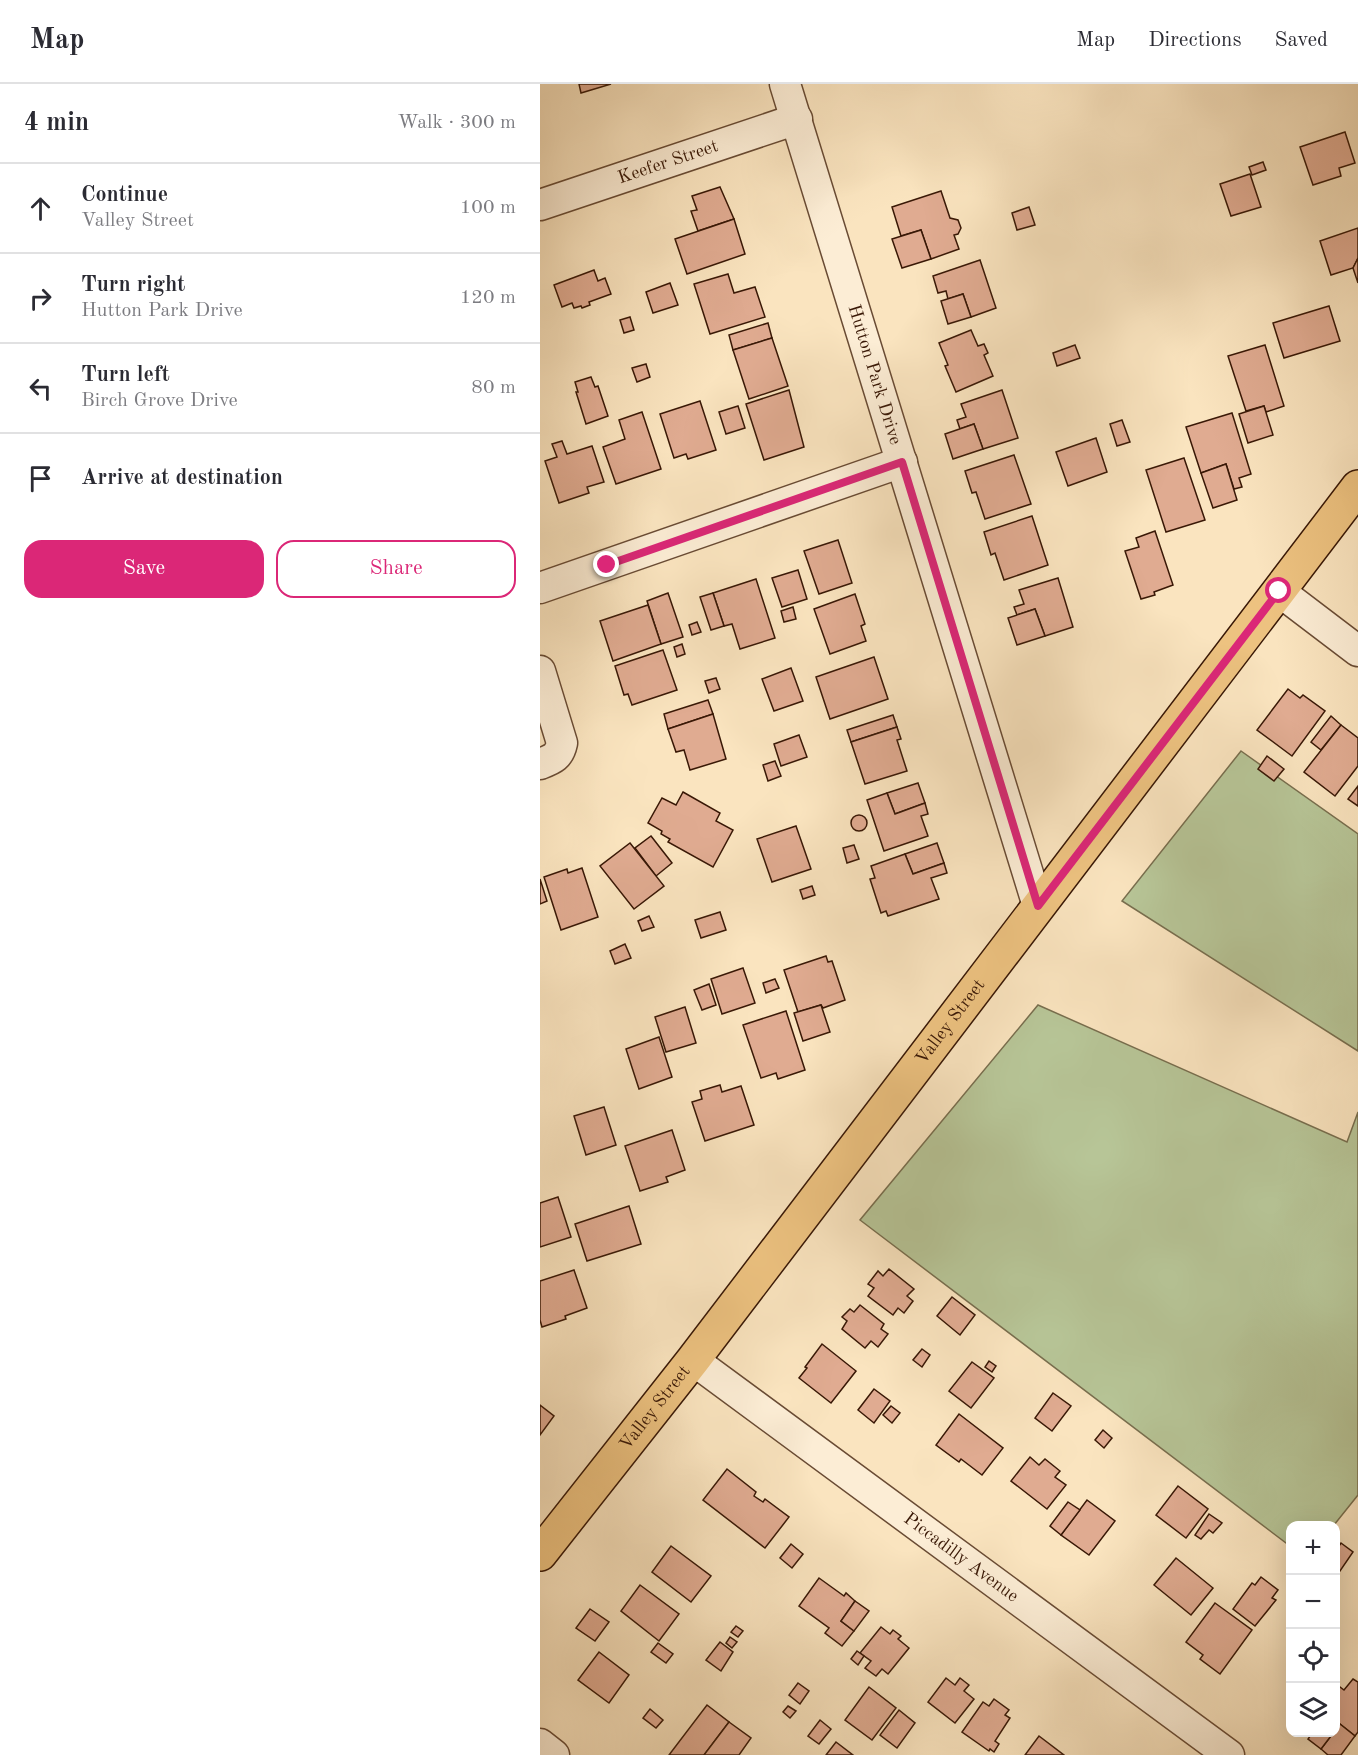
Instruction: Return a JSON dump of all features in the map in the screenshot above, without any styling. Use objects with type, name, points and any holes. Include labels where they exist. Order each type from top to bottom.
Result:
[{"type":"main road","name":"Valley Street","points":[[540,1554],[693,1360],[1358,487]]},
{"type":"street","name":"Hutton Park Drive","points":[[786,84],[1038,906]]},
{"type":"street","name":"Keefer Street","points":[[540,205],[797,119]]},
{"type":"street","points":[[540,588],[902,462]]},
{"type":"street","points":[[1279,591],[1358,651]]},
{"type":"street","points":[[540,671],[562,743],[559,754],[540,764]]},
{"type":"street","name":"Piccadilly Avenue","points":[[693,1360],[1229,1755]]},
{"type":"street","points":[[540,1744],[554,1755]]},
{"type":"green space","points":[[1241,751],[1358,834],[1358,1051],[1122,901]]},
{"type":"green space","points":[[1038,1005],[1347,1142],[1358,1112],[1358,1495],[1337,1521],[1286,1521],[1286,1543],[860,1220]]},
{"type":"building","points":[[579,84],[611,84],[581,93]]},
{"type":"building","points":[[1345,132],[1355,163],[1339,168],[1341,176],[1313,185],[1300,147]]},
{"type":"building","points":[[1263,162],[1266,170],[1252,175],[1249,167]]},
{"type":"building","points":[[1250,174],[1261,207],[1231,216],[1220,184]]},
{"type":"building","points":[[720,187],[734,219],[698,231],[691,211],[697,210],[692,196]]},
{"type":"building","points":[[941,191],[950,218],[958,220],[961,228],[958,234],[954,235],[959,249],[931,259],[921,230],[901,236],[892,207]]},
{"type":"building","points":[[1029,207],[1035,225],[1017,230],[1012,213]]},
{"type":"building","points":[[734,219],[745,254],[687,274],[675,239]]},
{"type":"building","points":[[1358,228],[1358,258],[1353,268],[1331,275],[1320,241]]},
{"type":"building","points":[[921,230],[931,259],[902,268],[892,239]]},
{"type":"building","points":[[1358,258],[1358,283],[1353,268]]},
{"type":"building","points":[[980,260],[996,308],[971,317],[963,294],[948,299],[946,291],[938,293],[933,276]]},
{"type":"building","points":[[594,270],[598,281],[605,278],[611,294],[589,302],[590,305],[582,308],[581,306],[574,308],[572,303],[562,307],[554,285]]},
{"type":"building","points":[[728,274],[734,293],[755,287],[765,317],[710,334],[694,284]]},
{"type":"building","points":[[670,283],[678,305],[653,313],[646,292]]},
{"type":"building","points":[[963,294],[971,317],[948,324],[941,301]]},
{"type":"building","points":[[1329,306],[1340,341],[1284,358],[1273,323]]},
{"type":"building","points":[[630,317],[634,330],[624,333],[620,320]]},
{"type":"building","points":[[768,323],[772,338],[733,350],[729,335]]},
{"type":"building","points":[[971,330],[978,346],[984,344],[988,353],[984,355],[993,376],[956,392],[945,366],[948,365],[939,343]]},
{"type":"building","points":[[772,338],[788,386],[749,399],[733,350]]},
{"type":"building","points":[[1075,345],[1080,358],[1057,366],[1053,353]]},
{"type":"building","points":[[1265,345],[1284,406],[1266,412],[1264,406],[1246,411],[1228,356]]},
{"type":"building","points":[[646,364],[650,377],[637,382],[632,368]]},
{"type":"building","points":[[591,377],[595,387],[598,386],[608,416],[586,424],[575,382]]},
{"type":"building","points":[[789,390],[804,447],[764,460],[746,404]]},
{"type":"building","points":[[1002,390],[1018,438],[983,449],[974,424],[960,429],[957,420],[966,417],[961,404]]},
{"type":"building","points":[[700,401],[716,450],[688,459],[686,454],[674,458],[660,414]]},
{"type":"building","points":[[738,406],[745,428],[726,434],[719,412]]},
{"type":"building","points":[[1264,406],[1273,435],[1248,443],[1239,414]]},
{"type":"building","points":[[642,412],[661,469],[616,484],[603,447],[625,439],[619,420]]},
{"type":"building","points":[[1232,413],[1251,474],[1239,478],[1242,487],[1234,489],[1226,464],[1201,473],[1186,427]]},
{"type":"building","points":[[1122,420],[1130,442],[1117,446],[1110,424]]},
{"type":"building","points":[[974,424],[983,449],[953,459],[945,434]]},
{"type":"building","points":[[1096,438],[1107,472],[1068,486],[1056,452]]},
{"type":"building","points":[[562,441],[567,454],[592,446],[604,482],[587,487],[589,493],[559,503],[545,461],[557,457],[552,444]]},
{"type":"building","points":[[1014,455],[1031,504],[985,519],[976,492],[972,493],[965,471]]},
{"type":"building","points":[[1184,458],[1205,520],[1166,532],[1146,470]]},
{"type":"building","points":[[1226,464],[1237,500],[1213,508],[1201,473]]},
{"type":"building","points":[[1032,516],[1048,565],[1004,580],[995,553],[991,555],[984,532]]},
{"type":"building","points":[[1155,531],[1173,585],[1154,592],[1155,595],[1141,599],[1125,551],[1139,547],[1136,538]]},
{"type":"building","points":[[838,540],[852,583],[819,594],[804,551]]},
{"type":"building","points":[[798,570],[807,599],[782,607],[772,578]]},
{"type":"building","points":[[1058,578],[1073,627],[1045,636],[1035,609],[1017,615],[1014,607],[1024,604],[1019,590]]},
{"type":"building","points":[[756,579],[775,638],[740,649],[732,624],[724,626],[713,593]]},
{"type":"building","points":[[668,593],[683,637],[661,644],[647,601]]},
{"type":"building","points":[[713,593],[724,626],[711,630],[700,597]]},
{"type":"building","points":[[855,594],[865,624],[861,626],[866,641],[830,654],[814,609]]},
{"type":"building","points":[[648,605],[661,644],[613,661],[600,621]]},
{"type":"building","points":[[793,607],[796,619],[784,622],[781,611]]},
{"type":"building","points":[[1035,609],[1045,636],[1017,645],[1008,618]]},
{"type":"building","points":[[697,622],[701,632],[692,635],[689,625]]},
{"type":"building","points":[[682,644],[685,654],[677,657],[674,647]]},
{"type":"building","points":[[663,650],[677,690],[632,705],[628,694],[624,695],[615,666]]},
{"type":"building","points":[[874,657],[888,699],[830,719],[816,677]]},
{"type":"building","points":[[791,668],[803,701],[774,711],[762,679]]},
{"type":"building","points":[[716,678],[720,689],[709,693],[705,681]]},
{"type":"building","points":[[1288,689],[1300,698],[1303,695],[1325,711],[1292,756],[1257,730]]},
{"type":"building","points":[[708,700],[713,714],[668,729],[664,714]]},
{"type":"building","points":[[713,714],[726,759],[690,770],[684,750],[676,752],[668,729]]},
{"type":"building","points":[[893,715],[897,727],[851,742],[847,730]]},
{"type":"building","points":[[1331,716],[1341,725],[1321,750],[1311,742]]},
{"type":"building","points":[[1341,725],[1358,738],[1358,766],[1335,796],[1304,772]]},
{"type":"building","points":[[897,727],[901,739],[897,740],[907,771],[865,784],[851,742]]},
{"type":"building","points":[[799,735],[807,757],[781,766],[774,744]]},
{"type":"building","points":[[1267,756],[1284,769],[1274,781],[1258,769]]},
{"type":"building","points":[[775,761],[781,776],[768,781],[763,765]]},
{"type":"building","points":[[918,783],[925,803],[895,814],[887,793]]},
{"type":"building","points":[[1358,786],[1358,806],[1348,799]]},
{"type":"building","points":[[683,792],[720,813],[716,821],[733,830],[713,867],[668,842],[670,839],[661,834],[662,831],[648,823],[662,798],[676,805]]},
{"type":"building","points":[[887,793],[895,814],[925,803],[928,814],[921,816],[928,836],[884,851],[867,800]]},
{"type":"building","points":[[859,815],[867,823],[859,831],[851,823]]},
{"type":"building","points":[[796,826],[811,869],[772,882],[757,839]]},
{"type":"building","points":[[651,836],[672,863],[656,876],[635,848]]},
{"type":"building","points":[[630,843],[664,886],[634,909],[600,866]]},
{"type":"building","points":[[937,843],[944,863],[913,874],[905,854]]},
{"type":"building","points":[[854,845],[859,859],[847,863],[843,848]]},
{"type":"building","points":[[905,854],[913,874],[944,863],[947,873],[931,878],[939,899],[888,916],[886,911],[881,913],[870,879],[875,878],[871,866]]},
{"type":"building","points":[[582,868],[598,917],[561,930],[544,877],[567,869],[568,873]]},
{"type":"building","points":[[540,879],[547,901],[540,904]]},
{"type":"building","points":[[812,886],[815,895],[803,899],[800,890]]},
{"type":"building","points":[[720,912],[726,930],[701,938],[695,920]]},
{"type":"building","points":[[649,916],[654,927],[642,931],[638,921]]},
{"type":"building","points":[[625,944],[631,958],[615,964],[610,951]]},
{"type":"building","points":[[826,956],[828,962],[832,961],[845,1000],[823,1008],[821,1005],[798,1012],[784,970]]},
{"type":"building","points":[[743,968],[755,1003],[722,1014],[711,979]]},
{"type":"building","points":[[775,979],[779,988],[766,993],[763,983]]},
{"type":"building","points":[[709,984],[716,1005],[702,1010],[694,990]]},
{"type":"building","points":[[821,1005],[830,1032],[803,1041],[794,1013]]},
{"type":"building","points":[[685,1007],[696,1043],[666,1052],[655,1017]]},
{"type":"building","points":[[786,1011],[805,1070],[778,1079],[776,1073],[761,1078],[743,1025]]},
{"type":"building","points":[[659,1037],[672,1077],[639,1089],[626,1049]]},
{"type":"building","points":[[720,1085],[722,1092],[741,1086],[754,1125],[705,1141],[692,1102],[702,1099],[700,1091]]},
{"type":"building","points":[[604,1107],[616,1145],[586,1155],[574,1116]]},
{"type":"building","points":[[672,1130],[685,1170],[666,1177],[668,1182],[640,1191],[625,1146]]},
{"type":"building","points":[[558,1197],[571,1237],[540,1247],[540,1203]]},
{"type":"building","points":[[629,1206],[641,1244],[587,1261],[575,1224]]},
{"type":"building","points":[[889,1269],[914,1289],[907,1296],[913,1301],[904,1313],[898,1308],[893,1315],[868,1296],[874,1288],[868,1284],[878,1271],[883,1276]]},
{"type":"building","points":[[574,1270],[587,1308],[565,1316],[566,1319],[542,1327],[540,1281]]},
{"type":"building","points":[[952,1297],[975,1315],[960,1335],[937,1316]]},
{"type":"building","points":[[860,1305],[884,1324],[881,1329],[888,1334],[878,1347],[871,1341],[865,1348],[842,1329],[847,1321],[842,1317],[850,1309],[854,1312]]},
{"type":"building","points":[[822,1344],[856,1371],[831,1403],[799,1378]]},
{"type":"building","points":[[922,1349],[930,1355],[922,1367],[913,1360]]},
{"type":"building","points":[[989,1361],[996,1366],[992,1372],[985,1367]]},
{"type":"building","points":[[972,1362],[994,1378],[971,1408],[949,1391]]},
{"type":"building","points":[[874,1389],[890,1401],[874,1423],[858,1410]]},
{"type":"building","points":[[1053,1393],[1071,1406],[1052,1431],[1035,1418]]},
{"type":"building","points":[[540,1405],[554,1416],[540,1435]]},
{"type":"building","points":[[891,1406],[900,1413],[892,1423],[883,1415]]},
{"type":"building","points":[[959,1414],[1003,1448],[982,1475],[961,1459],[959,1462],[936,1445]]},
{"type":"building","points":[[1103,1430],[1112,1438],[1104,1448],[1095,1440]]},
{"type":"building","points":[[1030,1457],[1039,1465],[1045,1459],[1060,1471],[1055,1477],[1066,1485],[1047,1509],[1011,1481]]},
{"type":"building","points":[[727,1469],[756,1492],[754,1496],[763,1502],[765,1499],[789,1517],[765,1548],[703,1500]]},
{"type":"building","points":[[1178,1486],[1208,1509],[1186,1538],[1156,1515]]},
{"type":"building","points":[[1087,1500],[1115,1521],[1089,1555],[1061,1535]]},
{"type":"building","points":[[1068,1502],[1080,1510],[1061,1535],[1050,1526]]},
{"type":"building","points":[[1209,1514],[1222,1523],[1213,1533],[1209,1530],[1201,1539],[1195,1535]]},
{"type":"building","points":[[791,1544],[803,1554],[792,1568],[780,1558]]},
{"type":"building","points":[[1340,1544],[1353,1552],[1340,1571]]},
{"type":"building","points":[[671,1546],[711,1576],[691,1602],[652,1572]]},
{"type":"building","points":[[1176,1558],[1213,1588],[1191,1615],[1154,1585]]},
{"type":"building","points":[[1261,1577],[1278,1590],[1272,1598],[1276,1600],[1255,1626],[1233,1609],[1252,1583],[1255,1585]]},
{"type":"building","points":[[819,1578],[844,1596],[846,1593],[855,1601],[841,1621],[854,1631],[842,1646],[825,1633],[829,1628],[799,1606]]},
{"type":"building","points":[[640,1585],[679,1614],[659,1641],[621,1611]]},
{"type":"building","points":[[855,1601],[869,1611],[854,1631],[841,1621]]},
{"type":"building","points":[[1215,1603],[1252,1630],[1220,1674],[1200,1659],[1203,1655],[1186,1642]]},
{"type":"building","points":[[590,1609],[609,1622],[595,1641],[576,1628]]},
{"type":"building","points":[[736,1626],[743,1631],[738,1637],[731,1632]]},
{"type":"building","points":[[881,1627],[890,1634],[893,1630],[901,1636],[898,1639],[909,1648],[888,1674],[882,1669],[876,1676],[865,1668],[871,1661],[860,1653]]},
{"type":"building","points":[[730,1637],[737,1642],[732,1648],[726,1643]]},
{"type":"building","points":[[720,1642],[733,1652],[721,1671],[706,1660]]},
{"type":"building","points":[[658,1643],[673,1654],[666,1663],[651,1652]]},
{"type":"building","points":[[857,1651],[864,1656],[858,1665],[851,1659]]},
{"type":"building","points":[[599,1652],[629,1675],[609,1703],[578,1680]]},
{"type":"building","points":[[946,1678],[955,1685],[960,1678],[969,1685],[964,1691],[974,1699],[955,1723],[928,1702]]},
{"type":"building","points":[[1353,1679],[1358,1682],[1358,1732],[1355,1736],[1340,1724],[1340,1687],[1344,1690]]},
{"type":"building","points":[[798,1683],[809,1691],[800,1704],[789,1695]]},
{"type":"building","points":[[869,1687],[896,1708],[872,1740],[845,1720]]},
{"type":"building","points":[[994,1699],[1009,1710],[1005,1715],[1010,1718],[995,1741],[999,1744],[994,1752],[990,1749],[989,1751],[962,1732],[983,1702],[989,1706]]},
{"type":"building","points":[[707,1705],[729,1722],[704,1755],[669,1755]]},
{"type":"building","points":[[788,1706],[796,1711],[790,1718],[783,1712]]},
{"type":"building","points":[[650,1709],[663,1720],[656,1728],[643,1718]]},
{"type":"building","points":[[899,1710],[915,1723],[897,1748],[880,1735]]},
{"type":"building","points":[[820,1720],[831,1729],[819,1744],[808,1736]]},
{"type":"building","points":[[729,1722],[751,1738],[739,1755],[704,1755]]},
{"type":"building","points":[[1340,1724],[1355,1736],[1341,1755],[1328,1755],[1321,1749],[1330,1737],[1340,1737]]},
{"type":"building","points":[[1039,1736],[1064,1755],[1025,1755]]},
{"type":"building","points":[[1309,1737],[1330,1737],[1321,1749],[1308,1739]]},
{"type":"building","points":[[836,1742],[853,1755],[826,1755]]},
{"type":"route","points":[[607,565],[902,462],[1038,906],[1279,591]]}]
